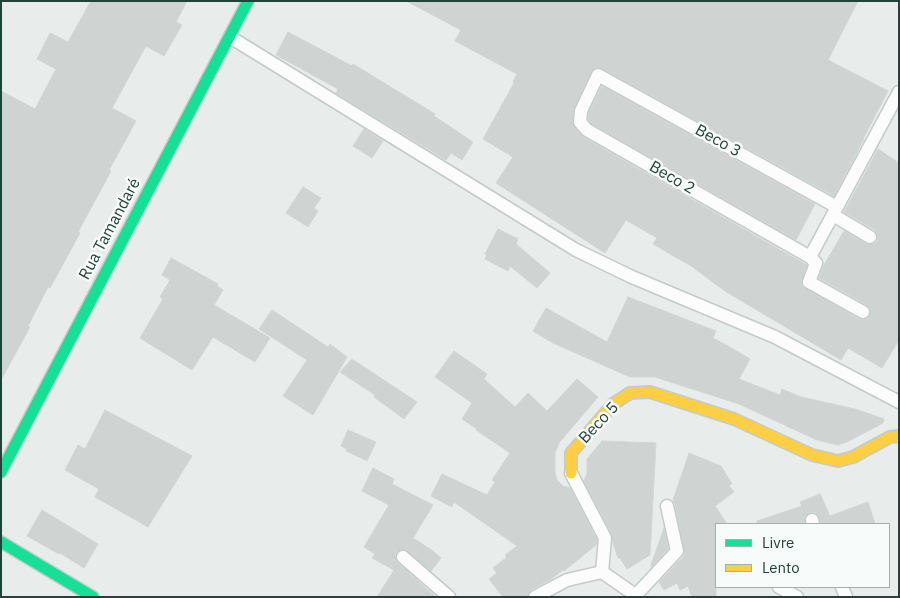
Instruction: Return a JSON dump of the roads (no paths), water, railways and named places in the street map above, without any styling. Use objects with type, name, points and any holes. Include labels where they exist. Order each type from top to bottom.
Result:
[{"type":"street","name":"Rua Tamandaré","points":[[1,472],[248,1]]},
{"type":"street","name":"Beco 5","points":[[571,473],[571,453],[613,404],[630,393],[650,392],[734,419],[812,455],[838,461],[860,454],[890,437],[899,436]]},
{"type":"street","points":[[1,542],[94,597]]},
{"type":"lane","points":[[230,36],[576,250],[632,277],[775,337],[899,402]]},
{"type":"lane","name":"Beco 3","points":[[598,74],[835,211],[870,237]]},
{"type":"lane","name":"Beco 2","points":[[598,74],[581,111],[580,122],[587,130],[810,256]]},
{"type":"lane","points":[[864,312],[809,282],[816,263],[810,256],[899,92]]},
{"type":"lane","name":"Beco 5","points":[[571,473],[605,538],[602,572]]},
{"type":"lane","points":[[535,597],[566,580],[602,572],[637,596],[678,551],[667,506]]},
{"type":"lane","points":[[403,557],[449,597]]},
{"type":"lane","points":[[781,588],[797,597]]}]
